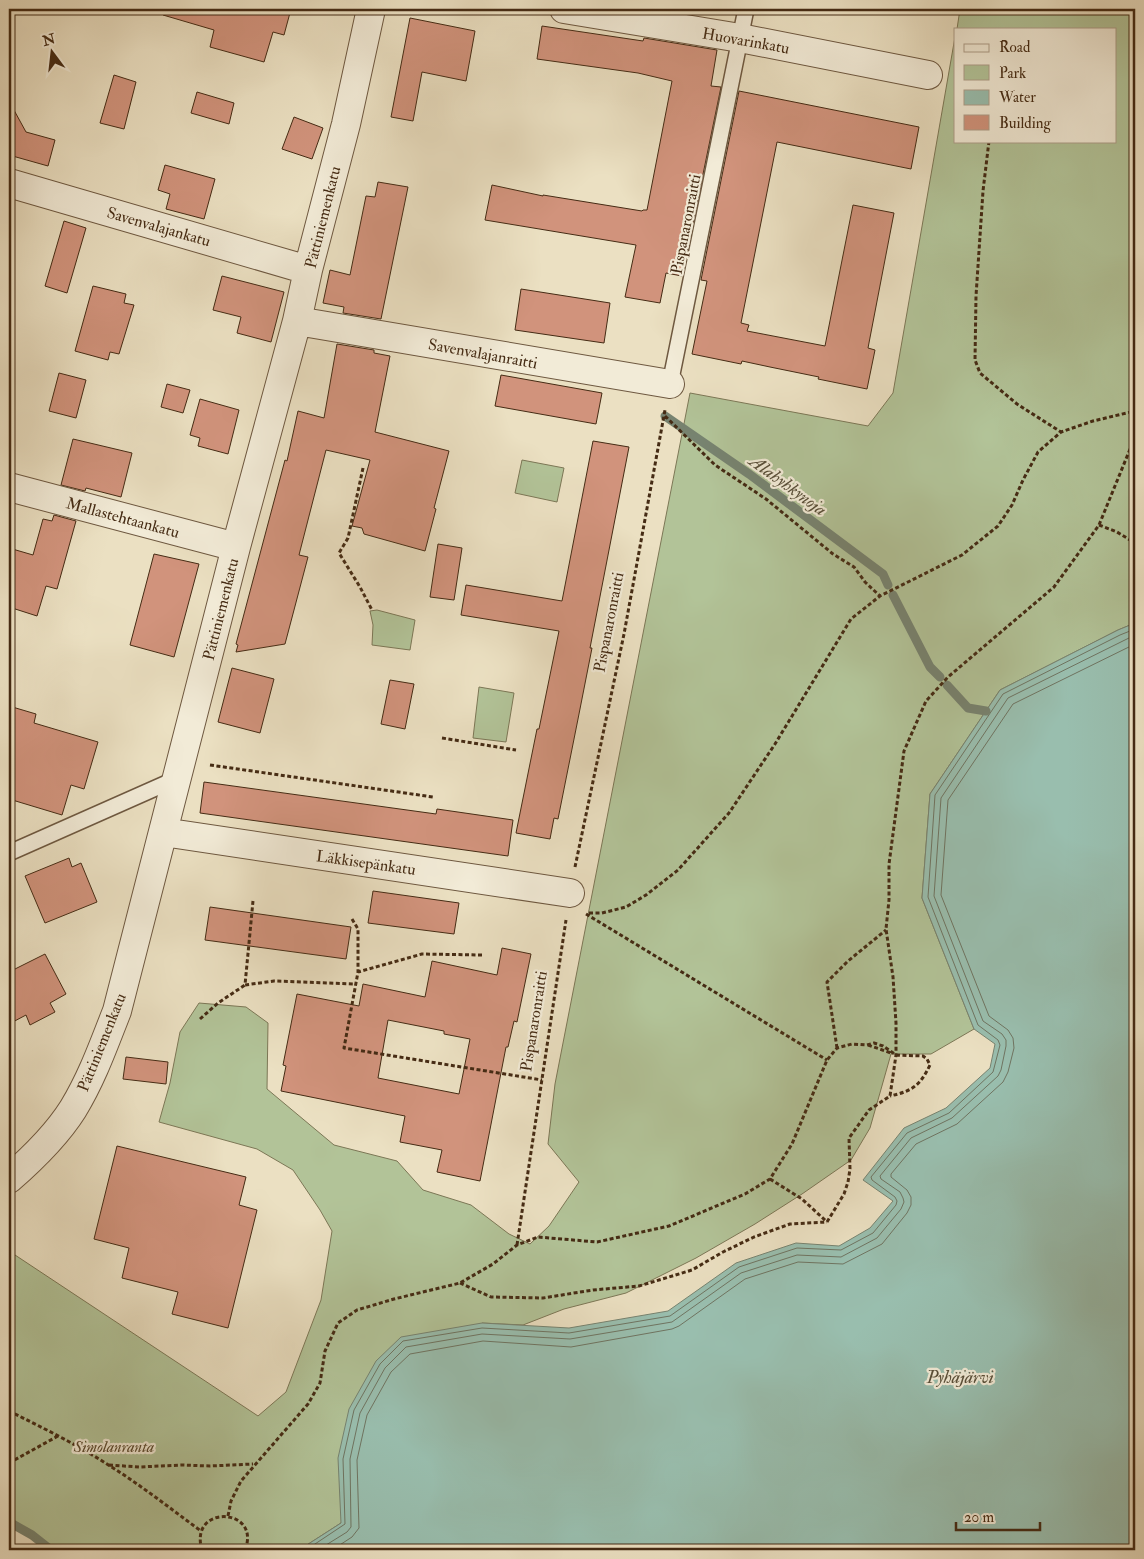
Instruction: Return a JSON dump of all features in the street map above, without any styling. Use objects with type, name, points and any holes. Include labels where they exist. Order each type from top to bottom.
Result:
[{"type":"street","name":"Pättiniemenkatu","points":[[9,1180],[50,1139],[73,1109],[94,1069],[118,1011],[236,547],[297,321],[308,270],[346,124],[371,9]]},
{"type":"street","name":"Huovarinkatu","points":[[564,9],[740,38],[928,75]]},
{"type":"street","name":"Savenvalajankatu","points":[[9,183],[308,270]]},
{"type":"street","name":"Savenvalajanraitti","points":[[297,321],[670,384]]},
{"type":"street","name":"Mallastehtaankatu","points":[[9,486],[236,547]]},
{"type":"street","name":"Läkkisepänkatu","points":[[163,832],[578,903]]},
{"type":"lane","name":"Pispanaronraitti","points":[[670,384],[746,9]]},
{"type":"lane","points":[[9,853],[176,779]]},
{"type":"path","points":[[989,142],[983,191],[976,296],[975,360],[980,373],[1002,392],[1017,404],[1061,432]]},
{"type":"path","name":"Pispanaronraitti","points":[[517,1245],[542,1080],[578,903],[624,634],[670,384]]},
{"type":"path","points":[[578,903],[602,913],[626,907],[646,895],[678,870],[730,813],[775,744],[851,619],[880,596],[962,555],[998,526],[1012,505],[1022,480],[1038,452],[1061,432],[1093,420],[1135,411]]},
{"type":"path","points":[[664,416],[715,464],[766,499],[833,554],[854,567],[864,582],[880,596]]},
{"type":"path","points":[[890,1096],[896,1055],[896,1023],[893,977],[886,929],[890,864],[904,752],[926,701],[948,677],[1054,586],[1099,525],[1135,438]]},
{"type":"path","points":[[363,468],[348,538],[339,553],[372,610]]},
{"type":"path","points":[[1099,525],[1116,532],[1135,544]]},
{"type":"path","points":[[442,738],[516,750]]},
{"type":"path","points":[[210,766],[433,797]]},
{"type":"path","points":[[245,985],[253,901]]},
{"type":"path","points":[[578,903],[827,1060]]},
{"type":"path","points":[[352,919],[358,929],[358,972],[344,1048],[542,1080]]},
{"type":"path","points":[[837,1048],[827,982],[848,961],[886,929]]},
{"type":"path","points":[[358,972],[422,954],[482,955]]},
{"type":"path","points":[[200,1019],[218,1003],[245,985],[274,980],[356,984]]},
{"type":"path","points":[[228,1516],[231,1501],[240,1481],[308,1404],[320,1383],[325,1351],[338,1323],[357,1310],[394,1299],[460,1284],[494,1264],[517,1245],[538,1237],[598,1242],[669,1226],[745,1194],[770,1179],[792,1144],[827,1060],[837,1048],[852,1044],[868,1045],[896,1055],[923,1056],[928,1059],[930,1065],[921,1082],[900,1094],[890,1096],[869,1110],[849,1138],[850,1169],[848,1182],[844,1194],[827,1222]]},
{"type":"path","points":[[770,1179],[802,1199],[827,1222]]},
{"type":"path","points":[[460,1284],[491,1297],[542,1298],[592,1290],[639,1286],[692,1270],[754,1236],[790,1224],[827,1222]]},
{"type":"path","points":[[9,1411],[109,1465],[152,1494],[201,1531]]},
{"type":"path","points":[[9,1463],[58,1436]]},
{"type":"path","points":[[109,1465],[139,1467],[254,1464]]},
{"type":"path","points":[[202,1550],[200,1542],[201,1531],[205,1524],[213,1518],[228,1516],[238,1519],[245,1527],[249,1541],[245,1550]]},
{"type":"green space","name":"Simolanranta","points":[[960,9],[1135,9],[1135,623],[1000,690],[930,794],[922,898],[974,1029],[931,1054],[891,1054],[870,1128],[851,1160],[755,1224],[696,1258],[626,1293],[564,1309],[523,1325],[482,1323],[341,1523],[299,1550],[51,1550],[32,1535],[9,1522],[9,1251],[258,1416],[286,1392],[321,1300],[332,1231],[293,1170],[257,1149],[159,1122],[170,1083],[180,1032],[199,1003],[246,1007],[268,1023],[267,1089],[334,1145],[397,1161],[423,1190],[471,1205],[509,1234],[530,1244],[549,1226],[579,1182],[548,1144],[555,1084],[690,393],[868,426],[893,393],[954,43],[954,142],[1116,142],[1116,28],[957,28]]},
{"type":"green space","points":[[522,460],[564,468],[557,502],[515,493]]},
{"type":"green space","points":[[377,610],[415,620],[410,650],[372,645],[373,625],[370,611]]},
{"type":"green space","points":[[479,687],[514,693],[506,742],[473,738]]},
{"type":"water","name":"Pyhäjärvi","points":[[1135,623],[1135,1550],[299,1550],[341,1523],[338,1458],[349,1409],[376,1361],[401,1337],[482,1323],[569,1328],[668,1311],[736,1263],[796,1243],[839,1246],[870,1228],[893,1201],[863,1180],[904,1128],[946,1108],[990,1068],[995,1044],[974,1029],[922,898],[930,794],[1000,690]]},
{"type":"building","points":[[164,9],[291,9],[284,35],[273,32],[264,62],[210,47],[214,30],[163,15]]},
{"type":"building","points":[[410,18],[475,31],[466,81],[422,72],[413,121],[391,117]]},
{"type":"building","points":[[542,26],[643,41],[644,38],[717,50],[711,86],[721,87],[682,276],[666,273],[660,303],[625,297],[636,245],[485,220],[492,185],[543,196],[642,211],[647,210],[672,81],[638,73],[537,59]]},
{"type":"building","points":[[114,75],[136,82],[124,129],[100,123]]},
{"type":"building","points":[[739,91],[919,127],[911,169],[777,142],[741,323],[749,325],[747,331],[825,346],[853,205],[894,213],[868,348],[875,350],[867,389],[742,361],[741,364],[692,354],[707,281],[701,280]]},
{"type":"building","points":[[197,92],[234,103],[229,124],[191,113]]},
{"type":"building","points":[[9,101],[26,132],[55,140],[48,166],[9,155]]},
{"type":"building","points":[[294,117],[323,128],[312,159],[282,149]]},
{"type":"building","points":[[165,165],[215,179],[204,219],[166,209],[170,194],[158,190]]},
{"type":"building","points":[[378,182],[408,187],[381,319],[343,313],[344,307],[323,303],[330,270],[350,275],[366,196],[375,197]]},
{"type":"building","points":[[64,221],[86,228],[67,293],[45,286]]},
{"type":"building","points":[[222,276],[284,292],[271,342],[237,333],[241,317],[213,310]]},
{"type":"building","points":[[93,286],[126,294],[124,303],[134,305],[119,354],[110,352],[108,360],[75,351]]},
{"type":"building","points":[[521,289],[610,303],[604,343],[515,330]]},
{"type":"building","points":[[337,344],[374,350],[374,353],[390,356],[375,432],[449,451],[425,551],[364,534],[362,528],[352,526],[370,460],[326,450],[299,555],[308,557],[285,644],[236,652],[238,645],[236,644],[285,460],[287,461],[298,411],[324,418]]},
{"type":"building","points":[[59,373],[86,380],[76,418],[49,411]]},
{"type":"building","points":[[501,375],[602,393],[596,424],[495,406]]},
{"type":"building","points":[[167,384],[190,390],[183,413],[161,407]]},
{"type":"building","points":[[200,399],[239,410],[228,454],[198,446],[200,438],[190,435]]},
{"type":"building","points":[[73,439],[132,453],[121,497],[86,488],[85,491],[61,485]]},
{"type":"building","points":[[593,441],[629,447],[558,819],[554,818],[550,839],[516,833],[559,631],[461,615],[466,585],[562,601]]},
{"type":"building","points":[[54,515],[76,521],[57,589],[46,586],[37,616],[9,607],[9,548],[33,555],[43,519],[52,521]]},
{"type":"building","points":[[438,544],[462,548],[454,600],[430,597]]},
{"type":"building","points":[[154,554],[199,564],[174,657],[130,645]]},
{"type":"building","points":[[232,668],[274,679],[260,733],[218,722]]},
{"type":"building","points":[[390,680],[414,684],[405,729],[381,724]]},
{"type":"building","points":[[9,706],[36,714],[34,723],[98,742],[84,789],[71,785],[62,815],[9,799]]},
{"type":"building","points":[[204,782],[436,814],[437,809],[513,820],[508,856],[200,813]]},
{"type":"building","points":[[69,858],[72,867],[81,863],[97,902],[45,923],[25,876]]},
{"type":"building","points":[[373,891],[459,903],[454,934],[368,923]]},
{"type":"building","points":[[210,907],[351,927],[346,959],[205,940]]},
{"type":"building","points":[[502,948],[531,954],[517,1022],[514,1021],[508,1047],[506,1047],[480,1181],[437,1172],[442,1150],[400,1142],[405,1116],[281,1091],[286,1066],[283,1065],[297,994],[359,1006],[363,984],[425,997],[432,961],[497,975]],"holes":[[[388,1020],[444,1031],[444,1034],[470,1039],[459,1094],[378,1078]]]},
{"type":"building","points":[[45,954],[66,994],[50,1003],[55,1012],[30,1025],[26,1015],[9,1024],[9,972]]},
{"type":"building","points":[[126,1057],[168,1062],[166,1084],[123,1079]]},
{"type":"building","points":[[117,1146],[246,1177],[239,1205],[257,1210],[228,1328],[172,1314],[178,1292],[122,1278],[129,1248],[94,1239]]},
{"type":"waterway","name":"Alahyhkynoja","points":[[665,416],[749,474],[883,574],[888,585]]},
{"type":"waterway","name":"Alahyhkynoja","points":[[893,595],[930,667],[940,677]]},
{"type":"waterway","name":"Alahyhkynoja","points":[[947,685],[968,708],[986,711]]},
{"type":"waterway","points":[[9,1522],[32,1535],[51,1550]]}]
